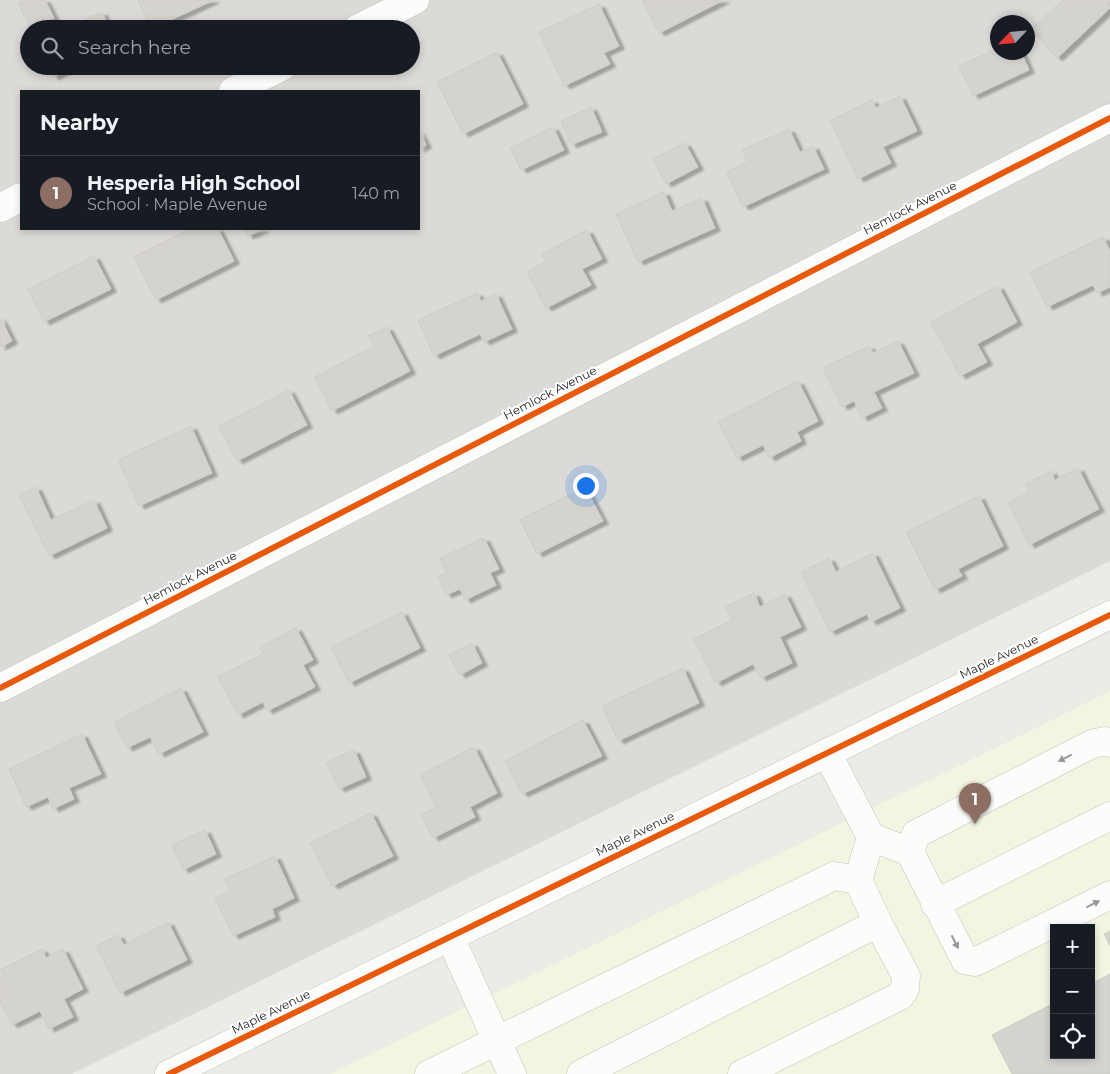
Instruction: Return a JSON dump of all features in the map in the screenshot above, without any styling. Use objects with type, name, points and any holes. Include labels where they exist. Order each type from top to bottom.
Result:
[{"type":"street","points":[[376,20],[415,0]]},
{"type":"street","points":[[235,90],[265,75]]},
{"type":"street","name":"Hemlock Avenue","points":[[0,688],[1110,118]]},
{"type":"street","points":[[0,208],[20,198]]},
{"type":"street","name":"Maple Avenue","points":[[169,1074],[827,753],[1109,618]]},
{"type":"street","points":[[910,852],[916,834],[1092,744],[1104,741],[1110,743]]},
{"type":"street","points":[[827,753],[871,837],[910,852],[965,960],[975,962],[1110,895]]},
{"type":"street","points":[[935,904],[1110,816]]},
{"type":"street","points":[[742,1074],[900,996],[905,989],[906,976],[858,880],[871,837]]},
{"type":"street","points":[[429,1074],[834,876],[858,880]]},
{"type":"street","points":[[580,1074],[878,923]]},
{"type":"street","points":[[450,937],[512,1074]]},
{"type":"shaded area","points":[[0,0],[1110,0],[1110,561],[72,1074],[0,1074]]},
{"type":"shaded area","points":[[1110,691],[1110,1074],[330,1074],[1052,720]]},
{"type":"building","points":[[25,0],[45,0],[54,18],[49,20],[26,20],[18,3]]},
{"type":"building","points":[[138,0],[214,0],[171,20],[147,20]]},
{"type":"building","points":[[642,0],[724,0],[659,33]]},
{"type":"building","points":[[1063,0],[1108,0],[1110,8],[1057,58],[1035,33],[1035,25]]},
{"type":"building","points":[[599,4],[619,46],[604,53],[610,64],[564,86],[539,32]]},
{"type":"building","points":[[102,12],[105,20],[85,20]]},
{"type":"building","points":[[497,52],[523,104],[463,134],[437,82]]},
{"type":"building","points":[[990,52],[990,60],[1025,60],[1029,70],[973,96],[959,66]]},
{"type":"building","points":[[900,96],[917,131],[883,147],[891,163],[858,179],[830,121],[872,100],[876,108]]},
{"type":"building","points":[[591,107],[602,132],[571,145],[561,121]]},
{"type":"building","points":[[553,127],[564,150],[521,170],[510,148]]},
{"type":"building","points":[[789,129],[800,152],[813,146],[824,169],[743,207],[726,172],[748,162],[742,150]]},
{"type":"building","points":[[420,133],[426,145],[420,148]]},
{"type":"building","points":[[685,143],[698,167],[666,184],[653,159]]},
{"type":"building","points":[[664,192],[672,211],[702,198],[715,228],[638,262],[616,214]]},
{"type":"building","points":[[188,230],[218,230],[234,261],[156,300],[134,257]]},
{"type":"building","points":[[245,230],[262,230],[248,236]]},
{"type":"building","points":[[587,230],[602,259],[582,269],[591,285],[546,308],[527,272],[545,262],[542,254]]},
{"type":"building","points":[[1103,237],[1110,251],[1110,287],[1097,293],[1093,285],[1047,307],[1030,272]]},
{"type":"building","points":[[94,256],[111,289],[44,322],[28,289]]},
{"type":"building","points":[[998,286],[1017,322],[977,344],[987,362],[960,376],[931,322]]},
{"type":"building","points":[[477,293],[481,301],[496,294],[512,329],[484,342],[480,334],[434,356],[418,320]]},
{"type":"building","points":[[0,317],[12,341],[0,347]]},
{"type":"building","points":[[387,327],[410,371],[332,411],[315,377],[374,346],[368,336]]},
{"type":"building","points":[[898,341],[914,373],[874,392],[882,408],[862,418],[854,401],[842,407],[823,368],[869,346],[873,353]]},
{"type":"building","points":[[798,381],[818,421],[797,432],[801,441],[769,458],[763,445],[737,458],[718,422]]},
{"type":"building","points":[[289,390],[307,425],[237,461],[219,426]]},
{"type":"building","points":[[191,426],[212,473],[139,506],[118,460]]},
{"type":"building","points":[[1078,468],[1099,509],[1029,545],[1008,503],[1029,492],[1025,484],[1051,471],[1055,480]]},
{"type":"building","points":[[36,487],[51,520],[94,500],[107,528],[49,556],[19,495]]},
{"type":"building","points":[[585,487],[603,521],[537,554],[520,520]]},
{"type":"building","points":[[979,496],[1003,546],[958,569],[962,576],[935,590],[906,532]]},
{"type":"building","points":[[484,538],[499,569],[490,573],[496,585],[465,600],[460,589],[446,595],[438,577],[446,573],[440,558]]},
{"type":"building","points":[[873,553],[900,608],[871,622],[867,614],[830,632],[801,572],[829,558],[836,572]]},
{"type":"building","points":[[754,593],[760,607],[785,594],[801,627],[780,637],[792,663],[761,678],[753,664],[716,683],[694,639],[732,620],[725,607]]},
{"type":"building","points":[[402,612],[420,648],[349,683],[331,647]]},
{"type":"building","points":[[296,628],[313,660],[303,665],[315,687],[267,711],[263,702],[238,715],[218,677],[263,654],[260,647]]},
{"type":"building","points":[[472,643],[482,663],[460,675],[449,655]]},
{"type":"building","points":[[683,668],[699,703],[618,741],[602,706]]},
{"type":"building","points":[[181,688],[203,732],[159,754],[150,737],[127,748],[114,722]]},
{"type":"building","points":[[583,720],[602,756],[522,794],[505,761]]},
{"type":"building","points":[[82,734],[101,774],[69,788],[74,799],[53,809],[48,797],[26,807],[9,769]]},
{"type":"building","points":[[474,747],[497,793],[470,807],[475,817],[433,838],[421,815],[436,807],[420,775]]},
{"type":"building","points":[[354,750],[366,777],[339,789],[326,762]]},
{"type":"building","points":[[371,813],[393,856],[332,886],[310,843]]},
{"type":"building","points":[[205,830],[216,854],[183,870],[172,845]]},
{"type":"building","points":[[275,856],[294,898],[272,909],[275,917],[233,936],[215,898],[230,891],[225,879]]},
{"type":"building","points":[[168,922],[187,960],[120,993],[96,946],[118,935],[124,945]]},
{"type":"building","points":[[1110,931],[1110,946],[1104,934]]},
{"type":"building","points":[[42,949],[46,958],[63,949],[83,989],[64,999],[73,1017],[49,1029],[40,1011],[12,1025],[0,1002],[0,979],[4,977],[0,970]]},
{"type":"building","points":[[1110,974],[1110,1074],[1012,1074],[992,1035],[1050,1005],[1050,1059],[1095,1059],[1095,982]]},
{"type":"cycle path","points":[[0,688],[1110,118]]},
{"type":"cycle path","points":[[169,1074],[1110,615]]},
{"type":"place","name":"Hesperia High School","points":[[975,824]]}]
